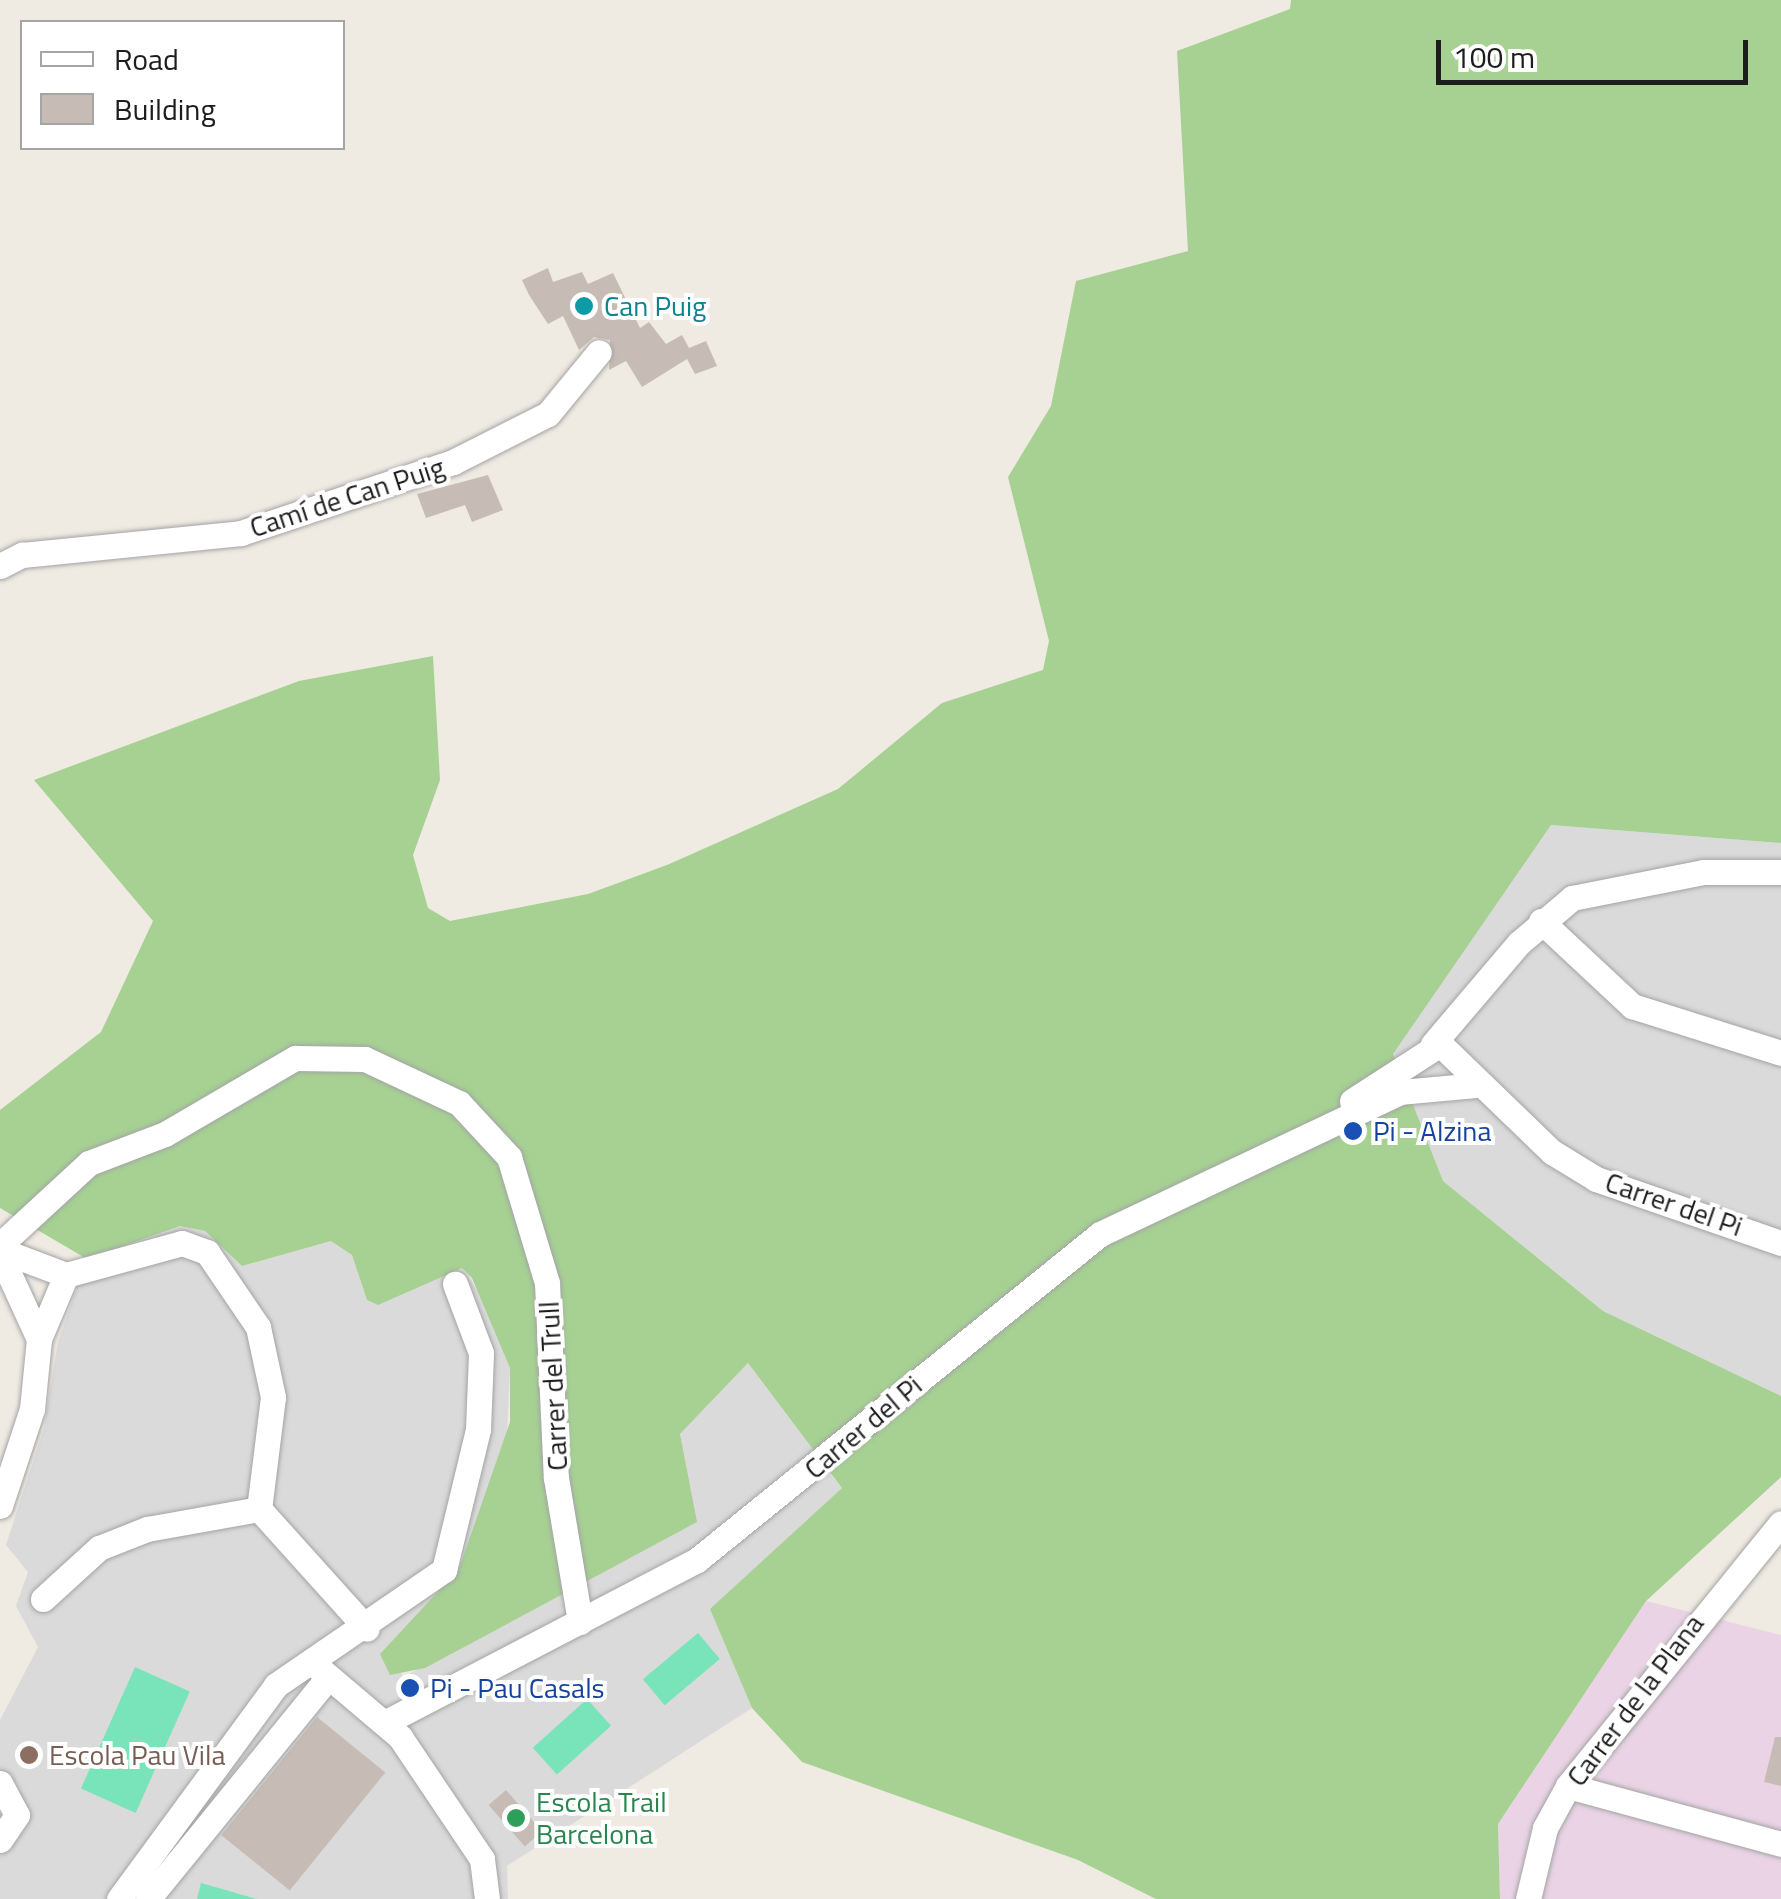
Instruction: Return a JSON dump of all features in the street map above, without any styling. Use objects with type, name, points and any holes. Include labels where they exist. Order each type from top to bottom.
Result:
[{"type":"street","name":"Camí de Can Puig","points":[[0,566],[278,522],[492,446],[562,403],[599,352]]},
{"type":"street","points":[[1441,1052],[1439,1082],[1418,1068],[1441,1052],[1463,1015],[1541,921],[1595,889],[1703,872],[1781,872]]},
{"type":"street","points":[[1541,921],[1632,1006],[1781,1053]]},
{"type":"street","name":"Carrer del Pi","points":[[386,1722],[715,1547],[1064,1258],[1330,1121],[1441,1052],[1596,1179],[1781,1243]]},
{"type":"street","name":"Carrer del Trull","points":[[0,1250],[78,1170],[165,1134],[296,1058],[365,1059],[458,1103],[509,1157],[547,1283],[556,1478],[580,1622]]},
{"type":"street","name":"Carrer del Pi","points":[[1330,1121],[1439,1082],[1477,1085]]},
{"type":"street","points":[[0,1250],[66,1275],[182,1243],[207,1252],[258,1327],[273,1397],[259,1508],[367,1629]]},
{"type":"street","points":[[0,1250],[39,1339]]},
{"type":"street","points":[[0,1506],[32,1410],[39,1339],[66,1275]]},
{"type":"street","points":[[148,1899],[320,1672],[367,1629],[444,1570],[464,1510],[480,1353],[455,1284]]},
{"type":"street","points":[[43,1599],[98,1548],[147,1529],[259,1508]]},
{"type":"street","name":"Carrer de la Plana","points":[[1528,1899],[1545,1828],[1568,1786],[1781,1523]]},
{"type":"street","points":[[320,1672],[386,1722],[482,1859],[487,1899]]},
{"type":"street","points":[[119,1899],[265,1697],[320,1672]]},
{"type":"street","points":[[0,1783],[17,1814],[0,1840]]},
{"type":"street","points":[[1568,1786],[1781,1844]]},
{"type":"shaded area","points":[[1551,825],[1781,843],[1781,1396],[1603,1311],[1443,1181],[1392,1054]]},
{"type":"shaded area","points":[[180,1226],[205,1231],[242,1266],[331,1241],[352,1255],[367,1300],[463,1268],[491,1311],[510,1368],[507,1436],[459,1570],[389,1646],[403,1677],[696,1522],[680,1434],[748,1363],[842,1488],[711,1609],[752,1708],[507,1866],[508,1899],[0,1899],[0,1720],[38,1647],[16,1606],[28,1572],[6,1545],[44,1428],[58,1342],[87,1259]]},
{"type":"shaded area","points":[[1646,1601],[1781,1635],[1781,1899],[1500,1899],[1498,1824]]},
{"type":"green space","points":[[1291,0],[1781,0],[1781,843],[1551,825],[1393,1054],[1443,1181],[1603,1311],[1781,1396],[1781,1477],[1646,1601],[1498,1824],[1500,1899],[1156,1899],[1078,1860],[802,1762],[752,1708],[710,1609],[842,1488],[748,1363],[680,1434],[697,1522],[425,1668],[390,1675],[380,1654],[459,1569],[510,1422],[510,1368],[472,1278],[462,1268],[378,1305],[367,1300],[352,1255],[331,1241],[242,1266],[205,1231],[180,1226],[87,1259],[0,1208],[0,1110],[101,1032],[153,921],[34,780],[299,681],[433,656],[440,780],[413,855],[428,908],[450,921],[588,894],[667,865],[838,789],[942,703],[1043,670],[1049,641],[1008,477],[1051,406],[1076,281],[1188,251],[1177,51],[1290,9]]},
{"type":"green space","points":[[698,1633],[720,1659],[665,1705],[643,1679]]},
{"type":"green space","points":[[135,1667],[190,1691],[136,1813],[81,1789]]},
{"type":"green space","points":[[587,1699],[611,1726],[557,1775],[533,1748]]},
{"type":"green space","points":[[201,1883],[257,1899],[197,1899]]},
{"type":"building","points":[[548,268],[553,282],[582,272],[588,284],[613,273],[640,328],[649,322],[666,344],[682,335],[689,348],[706,341],[717,366],[695,374],[687,359],[642,387],[626,361],[609,370],[610,340],[594,337],[579,350],[563,316],[548,324],[529,295],[522,280]]},
{"type":"building","points":[[488,475],[503,510],[472,522],[465,505],[426,518],[417,494]]},
{"type":"building","points":[[317,1717],[385,1772],[290,1891],[221,1835]]},
{"type":"building","points":[[1775,1737],[1781,1737],[1781,1786],[1764,1782]]},
{"type":"building","name":"Escola Trail Barcelona","points":[[506,1790],[542,1832],[525,1847],[489,1805]]},
{"type":"place","name":"Can Puig","points":[[584,306]]},
{"type":"place","name":"Pi - Alzina","points":[[1353,1131]]},
{"type":"place","name":"Pi - Pau Casals","points":[[410,1688]]},
{"type":"place","name":"Escola Pau Vila","points":[[29,1755]]},
{"type":"place","name":"Escola Trail Barcelona","points":[[516,1818]]}]
